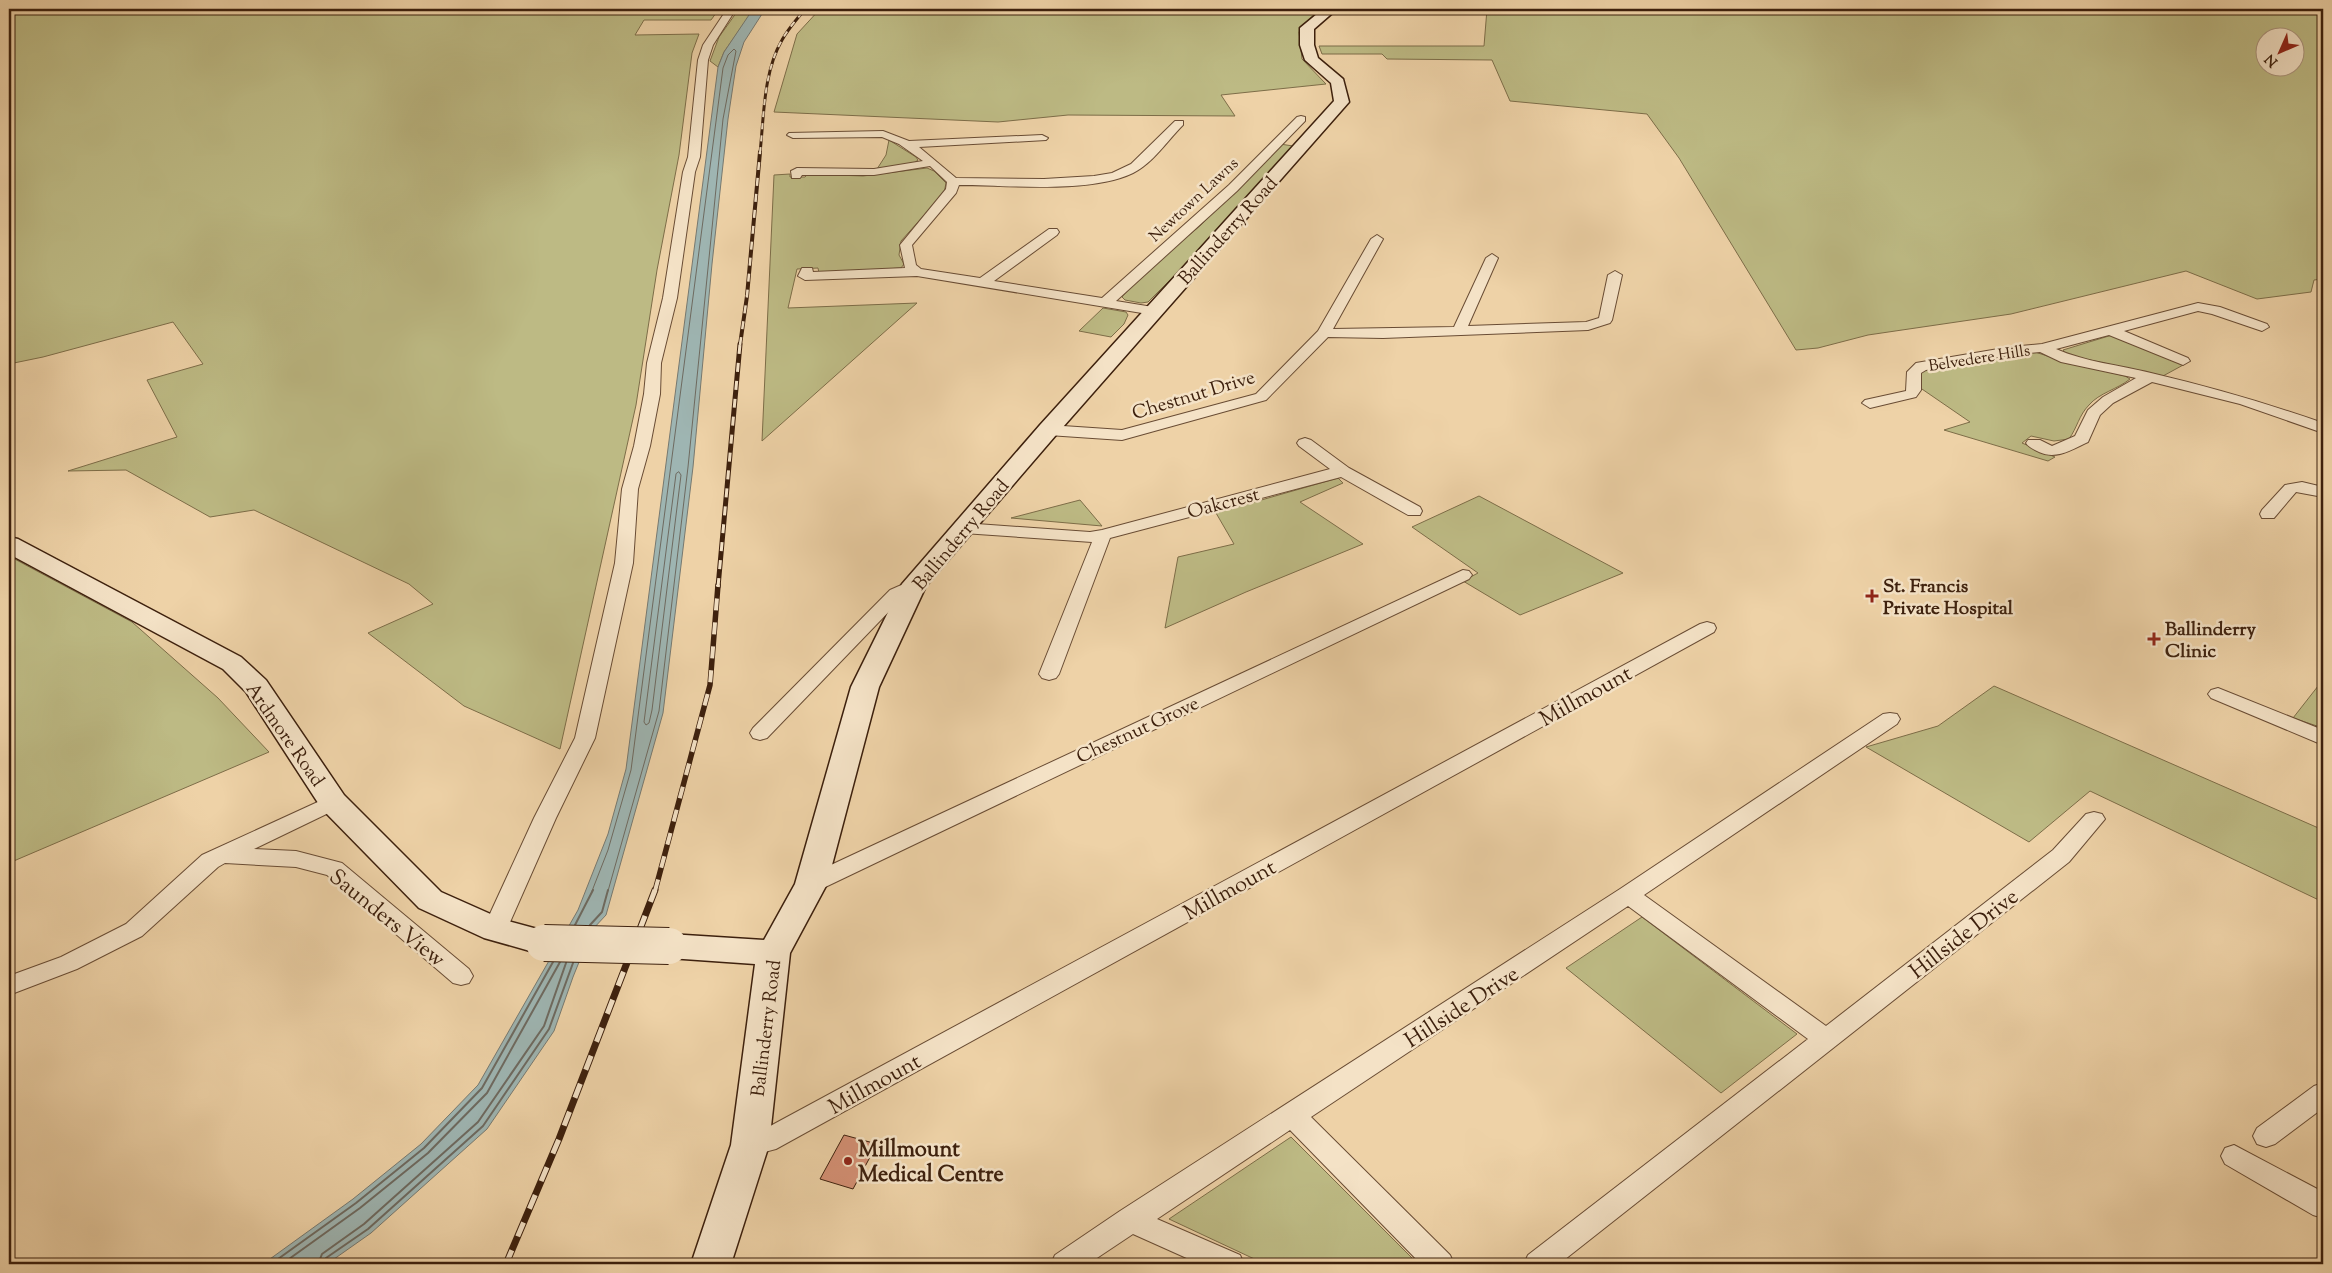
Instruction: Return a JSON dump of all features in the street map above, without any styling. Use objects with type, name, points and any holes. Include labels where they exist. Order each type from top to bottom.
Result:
[{"type":"street","points":[[495,929],[545,818],[585,738],[624,563],[630,489],[642,446],[652,394],[657,345],[670,298],[689,172],[694,157],[695,129],[701,99],[703,60],[708,45],[731,9]]},
{"type":"street","name":"Ballinderry Road","points":[[711,1264],[750,1145],[773,953],[811,884],[865,687],[915,584],[1048,430],[1342,102],[1338,82],[1312,60],[1307,44],[1307,28],[1331,9]]},
{"type":"street","name":"Newtown Lawns","points":[[1106,302],[1233,188],[1301,119]]},
{"type":"street","points":[[793,135],[883,134],[908,144],[953,181],[1068,180],[1104,178],[1130,170],[1179,123]]},
{"type":"street","points":[[908,144],[1042,138]]},
{"type":"street","points":[[796,176],[797,171],[874,172],[930,163]]},
{"type":"street","points":[[917,272],[910,266],[906,245],[952,190],[953,181]]},
{"type":"street","points":[[983,282],[1053,232]]},
{"type":"street","name":"Chestnut Drive","points":[[1048,430],[1122,436],[1261,397],[1324,333],[1377,238]]},
{"type":"street","points":[[1459,331],[1492,258]]},
{"type":"street","points":[[807,271],[806,276],[917,272],[1154,311]]},
{"type":"street","points":[[1324,333],[1383,334],[1588,326],[1605,320],[1615,275]]},
{"type":"street","name":"Belvedere Hills","points":[[1879,404],[1911,394],[1914,390],[1914,372],[1921,366],[2010,351],[2042,348],[2198,307],[2215,310],[2262,327]]},
{"type":"street","points":[[2112,331],[2183,361]]},
{"type":"street","name":"Belvedere Hills","points":[[2042,348],[2066,359],[2150,377],[2245,401],[2323,428]]},
{"type":"street","points":[[2034,443],[2052,452],[2082,439],[2094,413],[2108,400],[2150,377]]},
{"type":"street","points":[[2307,422],[2323,410]]},
{"type":"street","points":[[1305,443],[1343,471],[1414,511]]},
{"type":"street","name":"Oakcrest","points":[[963,528],[1090,537],[1343,471]]},
{"type":"street","points":[[2268,514],[2291,488],[2302,487],[2323,492]]},
{"type":"street","points":[[1049,674],[1103,535]]},
{"type":"street","name":"Ardmore Road","points":[[9,544],[232,663],[256,686],[333,802],[430,900],[495,929],[544,943],[668,946],[773,953]]},
{"type":"street","name":"Chestnut Grove","points":[[811,884],[1463,575]]},
{"type":"street","points":[[760,733],[896,594],[915,584]]},
{"type":"street","name":"Millmount","points":[[750,1145],[767,1141],[1707,628]]},
{"type":"street","points":[[2218,694],[2323,738]]},
{"type":"street","name":"Hillside Drive","points":[[1065,1264],[1628,895],[1890,719]]},
{"type":"street","points":[[9,986],[69,963],[134,930],[210,861],[333,802]]},
{"type":"street","name":"Hillside Drive","points":[[1538,1264],[2061,856],[2094,819]]},
{"type":"street","name":"Saunders View","points":[[223,855],[296,859],[334,869],[461,976]]},
{"type":"street","points":[[1628,895],[1827,1040]]},
{"type":"street","points":[[2266,1136],[2323,1094]]},
{"type":"street","points":[[1293,1116],[1440,1264]]},
{"type":"street","points":[[2234,1156],[2323,1206]]},
{"type":"street","points":[[1130,1220],[1230,1264]]},
{"type":"shaded area","points":[[9,9],[719,9],[711,20],[644,20],[635,35],[699,34],[692,53],[679,155],[657,270],[636,405],[560,749],[464,706],[368,633],[433,604],[409,584],[254,510],[210,517],[126,470],[68,471],[177,437],[147,380],[203,364],[173,322],[43,357],[9,364]]},
{"type":"shaded area","points":[[739,9],[754,9],[724,52],[718,67],[710,61],[719,37]]},
{"type":"shaded area","points":[[820,9],[1321,9],[1306,22],[1299,32],[1302,59],[1326,84],[1221,95],[1235,116],[1068,115],[998,122],[774,112],[797,34]]},
{"type":"shaded area","points":[[1487,9],[2323,9],[2323,253],[2320,254],[2323,256],[2323,279],[2314,280],[2311,292],[2257,299],[2186,271],[2011,314],[1868,335],[1818,348],[1796,350],[1679,158],[1647,114],[1510,101],[1492,60],[1387,59],[1382,54],[1322,54],[1319,46],[1484,46]]},
{"type":"shaded area","points":[[889,140],[918,160],[914,163],[877,169],[886,155]]},
{"type":"shaded area","points":[[1280,144],[1293,146],[1148,302],[1141,303],[1125,300],[1122,297],[1139,277],[1201,225]]},
{"type":"shaded area","points":[[927,168],[934,171],[946,183],[944,193],[901,241],[899,255],[904,264],[901,268],[819,273],[818,268],[797,269],[788,308],[917,303],[762,441],[774,175],[790,174],[790,177],[805,177],[808,174],[863,176]]},
{"type":"shaded area","points":[[1103,308],[1126,312],[1128,315],[1124,324],[1111,337],[1079,331]]},
{"type":"shaded area","points":[[2112,335],[2185,364],[2163,376],[2067,355],[2063,350]]},
{"type":"shaded area","points":[[2035,352],[2125,376],[2130,379],[2093,401],[2083,413],[2069,439],[2054,441],[2031,436],[2022,443],[2055,457],[2048,461],[1944,430],[1970,422],[1919,387],[1920,370]]},
{"type":"shaded area","points":[[1338,478],[1343,483],[1300,502],[1363,544],[1246,592],[1165,628],[1178,557],[1234,544],[1216,513]]},
{"type":"shaded area","points":[[1479,496],[1623,573],[1520,615],[1463,581],[1478,573],[1412,527]]},
{"type":"shaded area","points":[[1080,500],[1102,526],[1011,518]]},
{"type":"shaded area","points":[[9,556],[132,622],[218,698],[269,752],[9,863]]},
{"type":"shaded area","points":[[2322,681],[2323,728],[2293,718]]},
{"type":"shaded area","points":[[1994,686],[2323,830],[2323,902],[2090,791],[2029,842],[1866,747],[1938,726]]},
{"type":"shaded area","points":[[1642,917],[1797,1034],[1721,1093],[1566,968]]},
{"type":"shaded area","points":[[1291,1137],[1418,1264],[1265,1264],[1169,1219]]},
{"type":"water","points":[[753,9],[768,9],[762,14],[744,42],[736,66],[728,119],[693,467],[663,713],[606,915],[592,930],[554,1031],[487,1129],[371,1233],[327,1264],[263,1264],[353,1199],[421,1144],[478,1085],[578,910],[608,834],[626,769],[718,67],[724,52]]},
{"type":"building","name":"Millmount Medical Centre","points":[[844,1135],[877,1144],[853,1189],[820,1179]]},
{"type":"railway","points":[[760,153],[765,95],[771,67],[784,36],[805,9]]},
{"type":"railway","points":[[740,345],[747,296],[760,152]]},
{"type":"railway","points":[[718,587],[740,344]]},
{"type":"railway","points":[[655,891],[710,685],[718,585]]},
{"type":"railway","points":[[506,1264],[559,1139],[655,890]]},
{"type":"place","name":"St. Francis Private Hospital","points":[[1872,596]]},
{"type":"place","name":"Ballinderry Clinic","points":[[2154,639]]},
{"type":"place","name":"Millmount Medical Centre","points":[[848,1161]]}]
